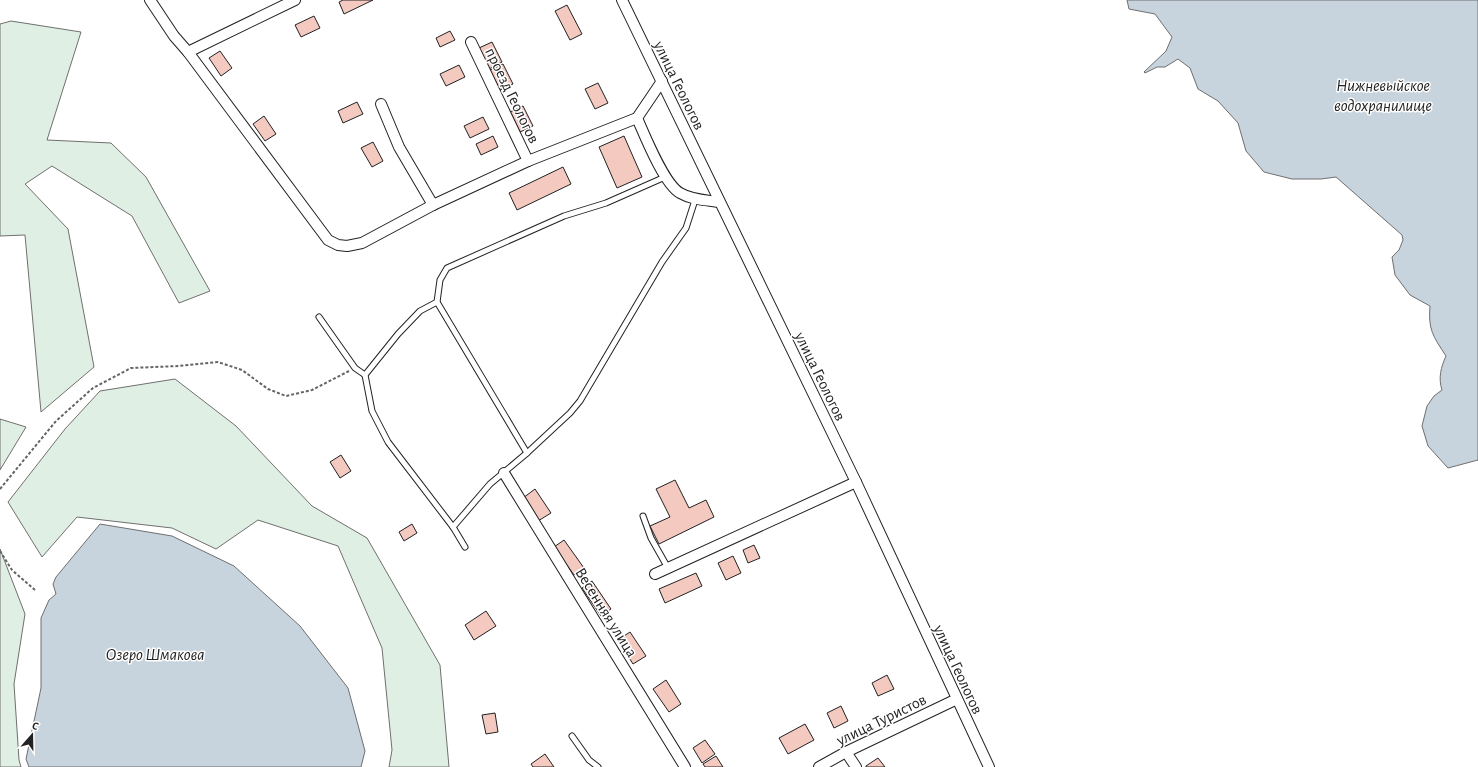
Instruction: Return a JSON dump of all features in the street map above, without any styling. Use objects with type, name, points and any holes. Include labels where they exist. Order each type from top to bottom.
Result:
[{"type":"street","points":[[150,0],[174,36],[188,52],[328,240],[338,245],[347,246],[362,243],[433,205],[528,161],[637,118],[662,81]]},
{"type":"street","points":[[188,52],[295,0]]},
{"type":"street","name":"улица Геологов","points":[[622,0],[856,482],[989,767]]},
{"type":"street","name":"проезд Геологов","points":[[471,42],[528,161]]},
{"type":"street","points":[[381,104],[400,147],[433,205]]},
{"type":"street","points":[[637,118],[665,177],[679,193],[695,200],[719,202]]},
{"type":"street","name":"Весенняя улица","points":[[504,473],[685,767]]},
{"type":"street","points":[[655,574],[856,482]]},
{"type":"street","name":"улица Туристов","points":[[819,767],[846,752],[957,700]]},
{"type":"street","points":[[846,752],[856,767]]},
{"type":"lane","points":[[527,453],[438,302],[440,280],[447,268],[564,216],[606,203],[665,177]]},
{"type":"lane","points":[[453,527],[490,484],[527,453],[570,413],[580,401],[662,262],[686,228],[695,200]]},
{"type":"lane","points":[[364,374],[420,311],[438,302]]},
{"type":"lane","points":[[319,317],[355,368],[364,374],[372,411],[388,442],[453,527],[465,546]]},
{"type":"lane","points":[[643,516],[651,538],[668,568]]},
{"type":"lane","points":[[572,736],[589,760],[598,767]]},
{"type":"path","points":[[0,489],[56,421],[94,388],[131,368],[180,366],[218,362],[242,370],[268,388],[286,396],[312,390],[355,368]]},
{"type":"path","points":[[0,551],[12,570],[35,590]]},
{"type":"green space","points":[[11,21],[81,32],[47,140],[111,143],[146,177],[210,291],[179,303],[132,216],[52,166],[25,184],[68,229],[94,367],[41,412],[25,235],[0,236],[0,24]]},
{"type":"green space","points":[[175,379],[236,426],[312,506],[367,538],[440,665],[449,767],[389,767],[392,750],[382,648],[338,546],[258,520],[216,549],[172,528],[77,517],[42,557],[8,502],[65,429],[100,391]]},
{"type":"green space","points":[[0,419],[26,427],[0,470]]},
{"type":"green space","points":[[0,549],[25,614],[14,684],[19,760],[21,767],[0,767]]},
{"type":"water","name":"Нижневыйское водохранилище","points":[[1127,0],[1478,0],[1478,460],[1448,468],[1428,446],[1422,426],[1427,406],[1434,396],[1442,390],[1440,381],[1446,356],[1432,332],[1430,306],[1410,295],[1395,275],[1392,257],[1399,250],[1403,240],[1402,235],[1336,177],[1321,179],[1292,179],[1264,172],[1246,151],[1238,123],[1218,101],[1198,89],[1190,68],[1178,59],[1165,67],[1157,67],[1145,73],[1144,72],[1166,51],[1172,37],[1155,14],[1129,9]]},
{"type":"water","name":"Озеро Шмакова","points":[[100,524],[172,536],[234,566],[300,626],[348,688],[365,751],[361,767],[29,767],[26,759],[41,688],[41,618],[49,600],[56,594],[53,584],[56,577]]},
{"type":"building","points":[[343,0],[373,0],[344,14],[339,2]]},
{"type":"building","points":[[567,5],[582,34],[570,40],[555,11]]},
{"type":"building","points":[[314,16],[320,28],[301,37],[295,25]]},
{"type":"building","points":[[450,31],[455,40],[440,47],[436,38]]},
{"type":"building","points":[[492,42],[502,62],[489,69],[479,48]]},
{"type":"building","points":[[220,51],[232,68],[221,76],[209,58]]},
{"type":"building","points":[[503,64],[513,84],[500,90],[490,70]]},
{"type":"building","points":[[459,65],[465,77],[446,86],[440,74]]},
{"type":"building","points":[[598,83],[608,103],[595,109],[585,89]]},
{"type":"building","points":[[357,102],[363,114],[343,123],[338,111]]},
{"type":"building","points":[[523,106],[533,126],[520,132],[510,112]]},
{"type":"building","points":[[264,116],[276,134],[265,141],[253,124]]},
{"type":"building","points":[[483,117],[489,129],[470,138],[464,126]]},
{"type":"building","points":[[493,136],[498,147],[481,155],[476,144]]},
{"type":"building","points":[[624,136],[642,177],[617,188],[599,147]]},
{"type":"building","points":[[373,142],[383,161],[372,167],[361,148]]},
{"type":"building","points":[[563,167],[571,184],[517,210],[509,193]]},
{"type":"building","points":[[341,455],[351,471],[340,478],[330,462]]},
{"type":"building","points":[[675,480],[689,508],[706,500],[714,517],[659,544],[650,526],[670,517],[656,489]]},
{"type":"building","points":[[535,489],[551,513],[538,521],[523,498]]},
{"type":"building","points":[[412,524],[417,533],[404,541],[399,532]]},
{"type":"building","points":[[564,540],[584,568],[574,575],[554,547]]},
{"type":"building","points":[[754,545],[760,558],[748,563],[743,550]]},
{"type":"building","points":[[733,556],[741,573],[726,580],[718,563]]},
{"type":"building","points":[[696,573],[702,586],[665,603],[659,589]]},
{"type":"building","points":[[592,581],[611,609],[601,616],[582,588]]},
{"type":"building","points":[[486,611],[496,626],[474,640],[465,625]]},
{"type":"building","points":[[630,632],[646,656],[633,664],[618,640]]},
{"type":"building","points":[[887,675],[894,689],[878,696],[872,683]]},
{"type":"building","points":[[666,680],[681,704],[669,712],[653,689]]},
{"type":"building","points":[[841,706],[848,721],[834,728],[827,713]]},
{"type":"building","points":[[495,713],[498,732],[486,734],[482,715]]},
{"type":"building","points":[[805,724],[814,740],[788,754],[779,738]]},
{"type":"building","points":[[705,740],[715,754],[702,763],[693,748]]},
{"type":"building","points":[[545,754],[554,767],[533,767],[531,764]]},
{"type":"building","points":[[716,756],[723,767],[705,767],[703,764]]},
{"type":"building","points":[[878,758],[885,767],[866,767],[866,766]]}]
